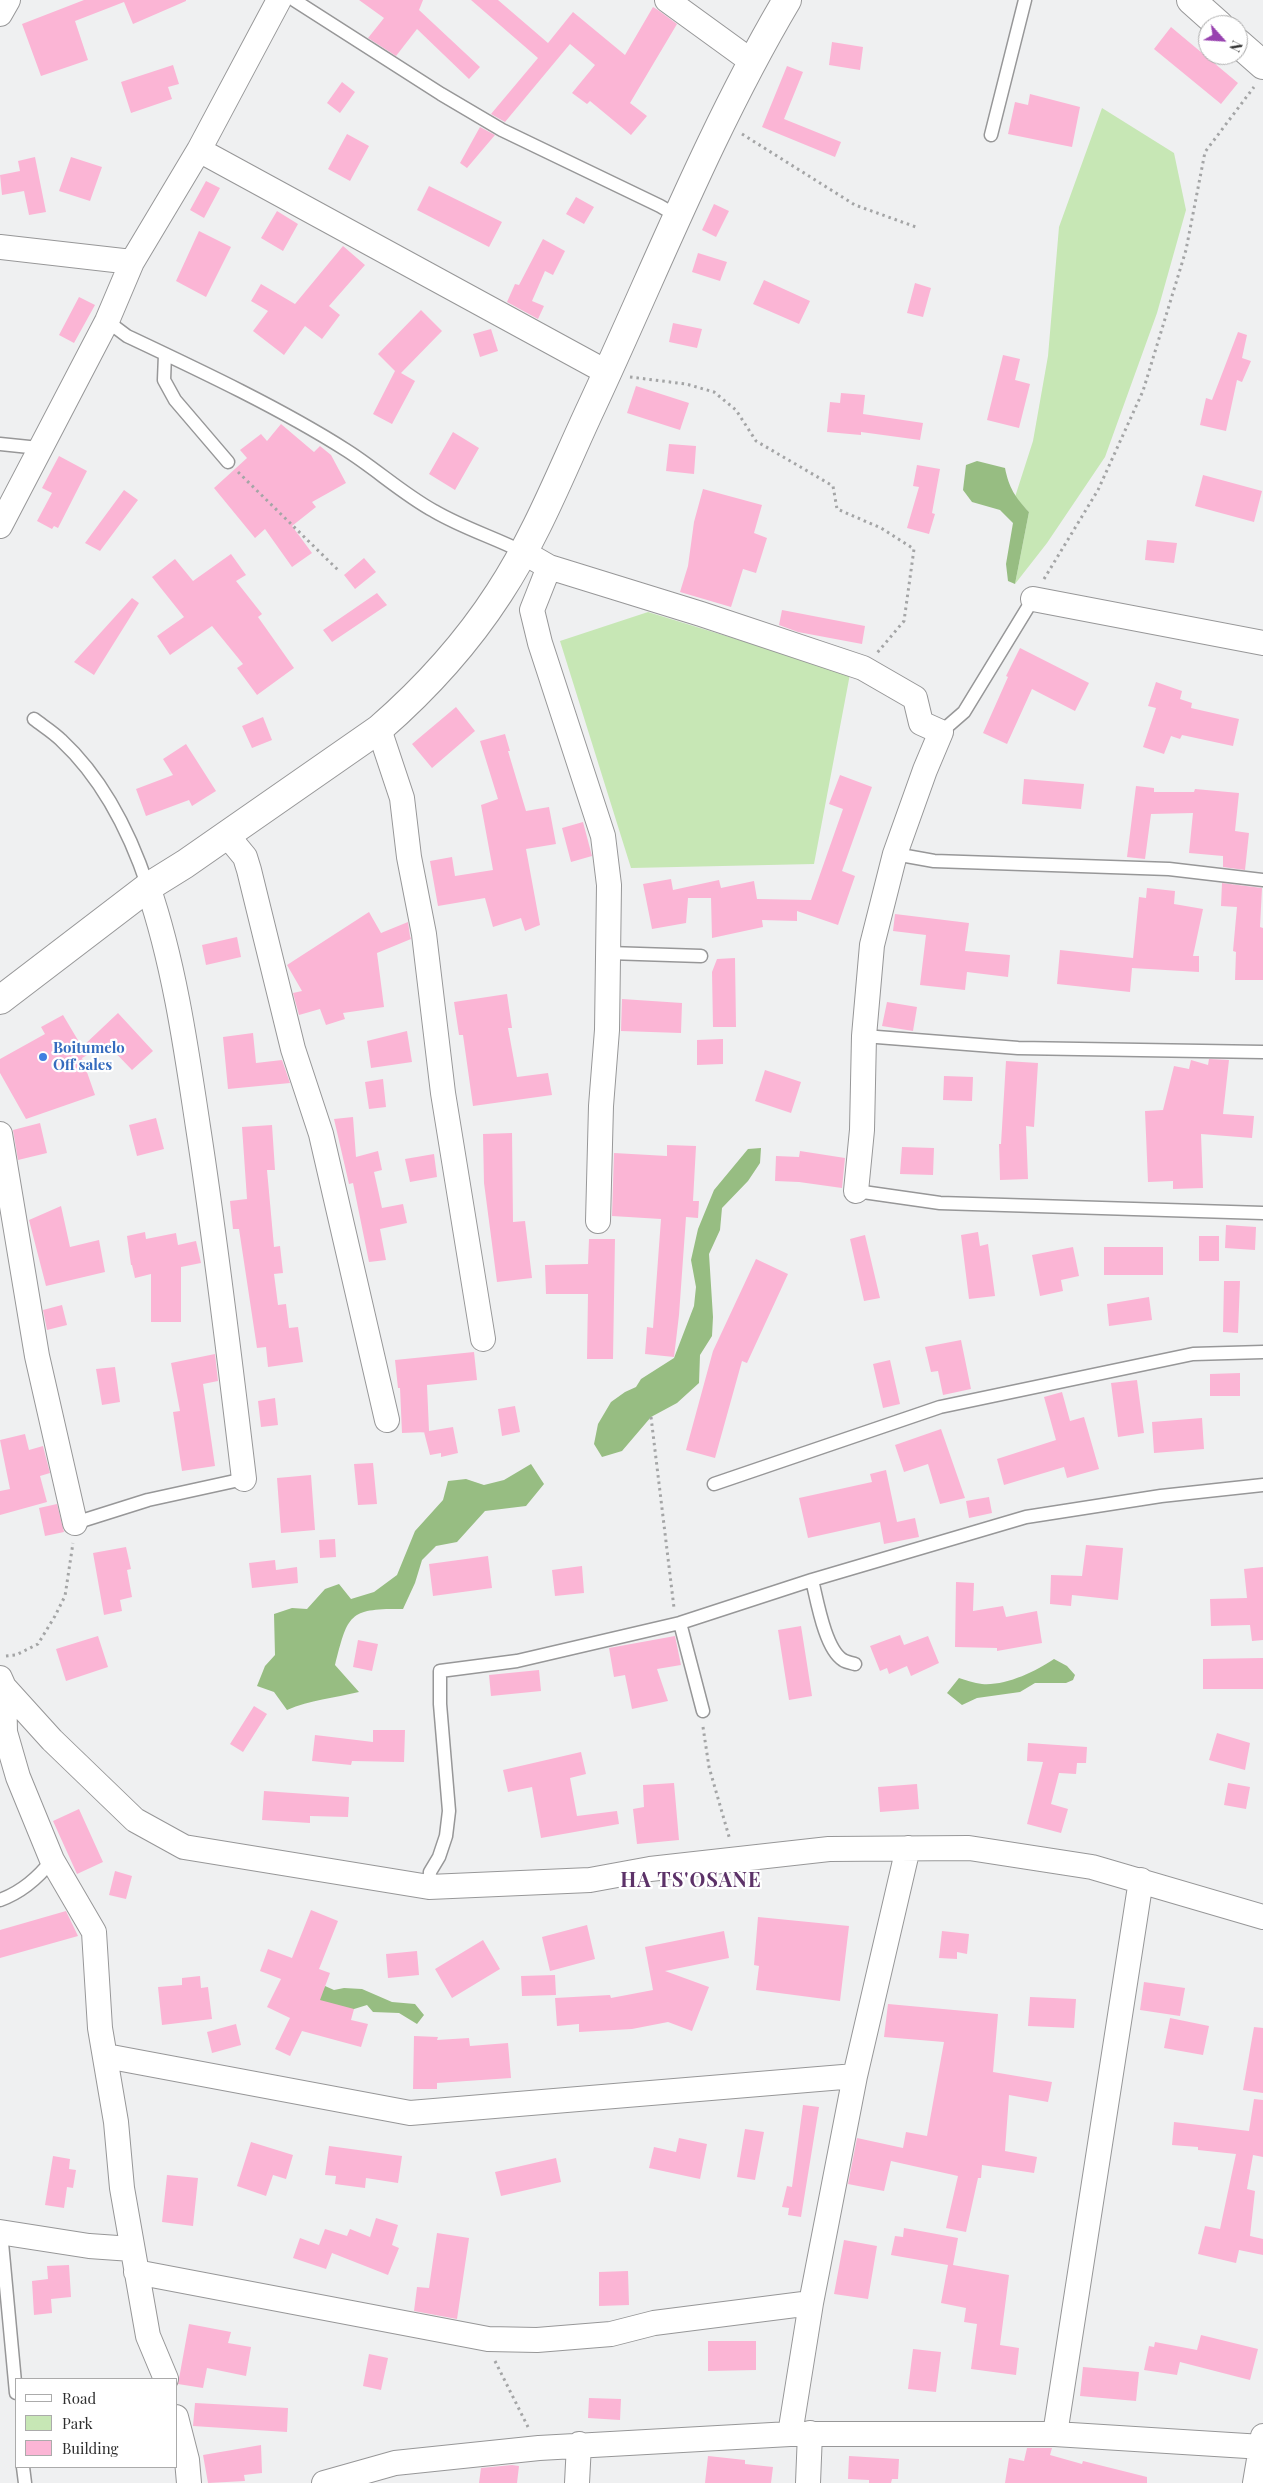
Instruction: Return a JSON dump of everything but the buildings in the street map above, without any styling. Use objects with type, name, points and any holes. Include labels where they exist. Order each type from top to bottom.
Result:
[{"type":"main road","points":[[0,1000],[148,887],[185,864],[379,729],[406,706],[466,640],[500,592],[523,552],[608,373],[677,216],[751,61],[787,0]]},
{"type":"main road","points":[[1191,0],[1207,15]]},
{"type":"main road","points":[[1248,56],[1260,73]]},
{"type":"street","points":[[0,14],[8,0]]},
{"type":"street","points":[[0,526],[39,448],[107,321],[132,262],[199,150],[279,0]]},
{"type":"street","points":[[667,0],[751,61]]},
{"type":"street","points":[[199,150],[608,373]]},
{"type":"street","points":[[0,247],[132,262]]},
{"type":"street","points":[[523,552],[549,567],[701,614],[863,668],[915,698],[921,723],[941,732],[925,770],[895,854],[872,945],[864,1036],[862,1130],[856,1191]]},
{"type":"street","points":[[549,567],[532,610],[540,643],[603,836],[609,885],[609,954],[598,1221]]},
{"type":"street","points":[[1032,599],[1263,643]]},
{"type":"street","points":[[379,729],[402,798],[409,857],[424,934],[443,1093],[484,1339]]},
{"type":"street","points":[[226,834],[245,857],[249,870],[293,1048],[321,1134],[387,1420]]},
{"type":"street","points":[[148,887],[161,926],[191,1081],[211,1211],[244,1479]]},
{"type":"street","points":[[0,1134],[38,1356],[75,1523]]},
{"type":"street","points":[[2,1682],[52,1740],[135,1820],[184,1847],[429,1886],[590,1880],[650,1868],[828,1848],[969,1848],[1092,1867],[1142,1880],[1263,1918]]},
{"type":"street","points":[[2,1682],[5,1732],[18,1778],[52,1860],[94,1932],[100,2028],[106,2056],[122,2188],[148,2336],[166,2378]]},
{"type":"street","points":[[808,2483],[800,2434],[811,2303],[855,2076],[908,1848]]},
{"type":"street","points":[[1055,2434],[1142,1880]]},
{"type":"street","points":[[106,2056],[410,2113],[855,2076]]},
{"type":"street","points":[[1,2232],[89,2246],[132,2249]]},
{"type":"street","points":[[136,2272],[488,2339],[537,2340],[612,2334],[654,2323],[811,2303]]},
{"type":"street","points":[[178,2425],[187,2460],[189,2483]]},
{"type":"street","points":[[324,2483],[395,2463],[539,2448],[579,2444],[800,2434],[933,2436],[1055,2434],[1262,2443],[1256,2483]]},
{"type":"street","points":[[577,2483],[579,2444]]},
{"type":"lane","points":[[294,0],[441,94],[502,130],[677,216]]},
{"type":"lane","points":[[992,135],[1025,0]]},
{"type":"lane","points":[[107,321],[127,336],[165,354],[346,450],[433,511],[478,534],[489,535],[523,552]]},
{"type":"lane","points":[[165,354],[164,380],[175,400],[228,462]]},
{"type":"lane","points":[[0,444],[39,448]]},
{"type":"lane","points":[[941,732],[964,712],[1032,599]]},
{"type":"lane","points":[[34,720],[61,739],[95,779],[134,844],[148,887]]},
{"type":"lane","points":[[895,854],[934,861],[1169,869],[1263,880]]},
{"type":"lane","points":[[609,954],[700,956]]},
{"type":"lane","points":[[864,1036],[1018,1048],[1263,1052]]},
{"type":"lane","points":[[856,1191],[940,1203],[1263,1213]]},
{"type":"lane","points":[[714,1484],[940,1407],[1193,1354],[1263,1352]]},
{"type":"lane","points":[[75,1523],[148,1500],[244,1479]]},
{"type":"lane","points":[[429,1886],[430,1872],[439,1858],[446,1836],[449,1811],[440,1704],[440,1671],[517,1661],[680,1622],[812,1580],[1026,1517],[1170,1495],[1263,1485]]},
{"type":"lane","points":[[812,1580],[821,1616],[831,1644],[843,1660],[855,1664]]},
{"type":"lane","points":[[680,1622],[704,1711]]},
{"type":"lane","points":[[0,1900],[12,1895],[38,1878],[52,1860]]},
{"type":"lane","points":[[1,2232],[15,2382]]},
{"type":"lane","points":[[23,2468],[25,2483]]},
{"type":"path","points":[[1032,599],[1098,490],[1143,391],[1186,250],[1205,152],[1260,73]]},
{"type":"path","points":[[722,122],[855,205],[916,227]]},
{"type":"path","points":[[608,373],[648,381],[686,384],[714,392],[736,410],[756,441],[834,486],[836,510],[881,528],[914,549],[904,621],[863,668]]},
{"type":"path","points":[[228,462],[339,571]]},
{"type":"path","points":[[651,1417],[668,1549],[673,1606],[680,1622]]},
{"type":"path","points":[[0,1656],[16,1654],[38,1644],[55,1616],[66,1596],[75,1523]]},
{"type":"path","points":[[704,1711],[702,1732],[709,1767],[735,1857]]},
{"type":"path","points":[[488,2339],[498,2371],[539,2448]]},
{"type":"green space","points":[[1102,108],[1174,153],[1186,210],[1157,313],[1105,457],[1047,543],[1015,584],[1029,512],[1015,497],[1033,441],[1048,356],[1059,227]]},
{"type":"green space","points":[[977,461],[1005,468],[1013,492],[1029,512],[1015,584],[1008,581],[1006,564],[1013,523],[1000,510],[972,502],[963,490],[966,465]]},
{"type":"green space","points":[[648,612],[850,674],[814,864],[631,868],[560,641]]},
{"type":"green space","points":[[761,1148],[760,1163],[748,1181],[722,1208],[720,1230],[709,1254],[713,1317],[712,1336],[700,1355],[699,1383],[677,1403],[651,1417],[622,1451],[602,1457],[594,1444],[598,1424],[611,1402],[636,1387],[641,1379],[674,1358],[694,1306],[696,1287],[691,1260],[698,1229],[714,1190],[748,1149]]},
{"type":"green space","points":[[531,1464],[544,1484],[526,1506],[485,1511],[457,1542],[436,1546],[422,1560],[415,1583],[403,1609],[371,1610],[353,1618],[343,1635],[335,1665],[359,1692],[313,1701],[287,1710],[274,1692],[257,1686],[265,1666],[275,1655],[274,1614],[292,1608],[307,1609],[325,1589],[339,1584],[351,1599],[374,1592],[397,1575],[415,1531],[443,1500],[448,1481],[466,1479],[484,1485],[504,1480]]},
{"type":"green space","points":[[1054,1659],[1067,1666],[1075,1675],[1073,1680],[1066,1683],[1035,1683],[1020,1692],[977,1698],[962,1705],[947,1693],[959,1678],[982,1684],[1000,1683],[1038,1669]]},
{"type":"green space","points":[[325,1986],[334,1990],[344,1988],[362,1989],[392,2002],[415,2004],[424,2015],[417,2024],[399,2013],[373,2012],[367,2005],[354,2009],[325,2028],[318,1999]]},
{"type":"place","name":"Boitumelo Off sales","points":[[43,1057]]},
{"type":"district","name":"HA TS'OSANE","points":[[691,1881]]}]
